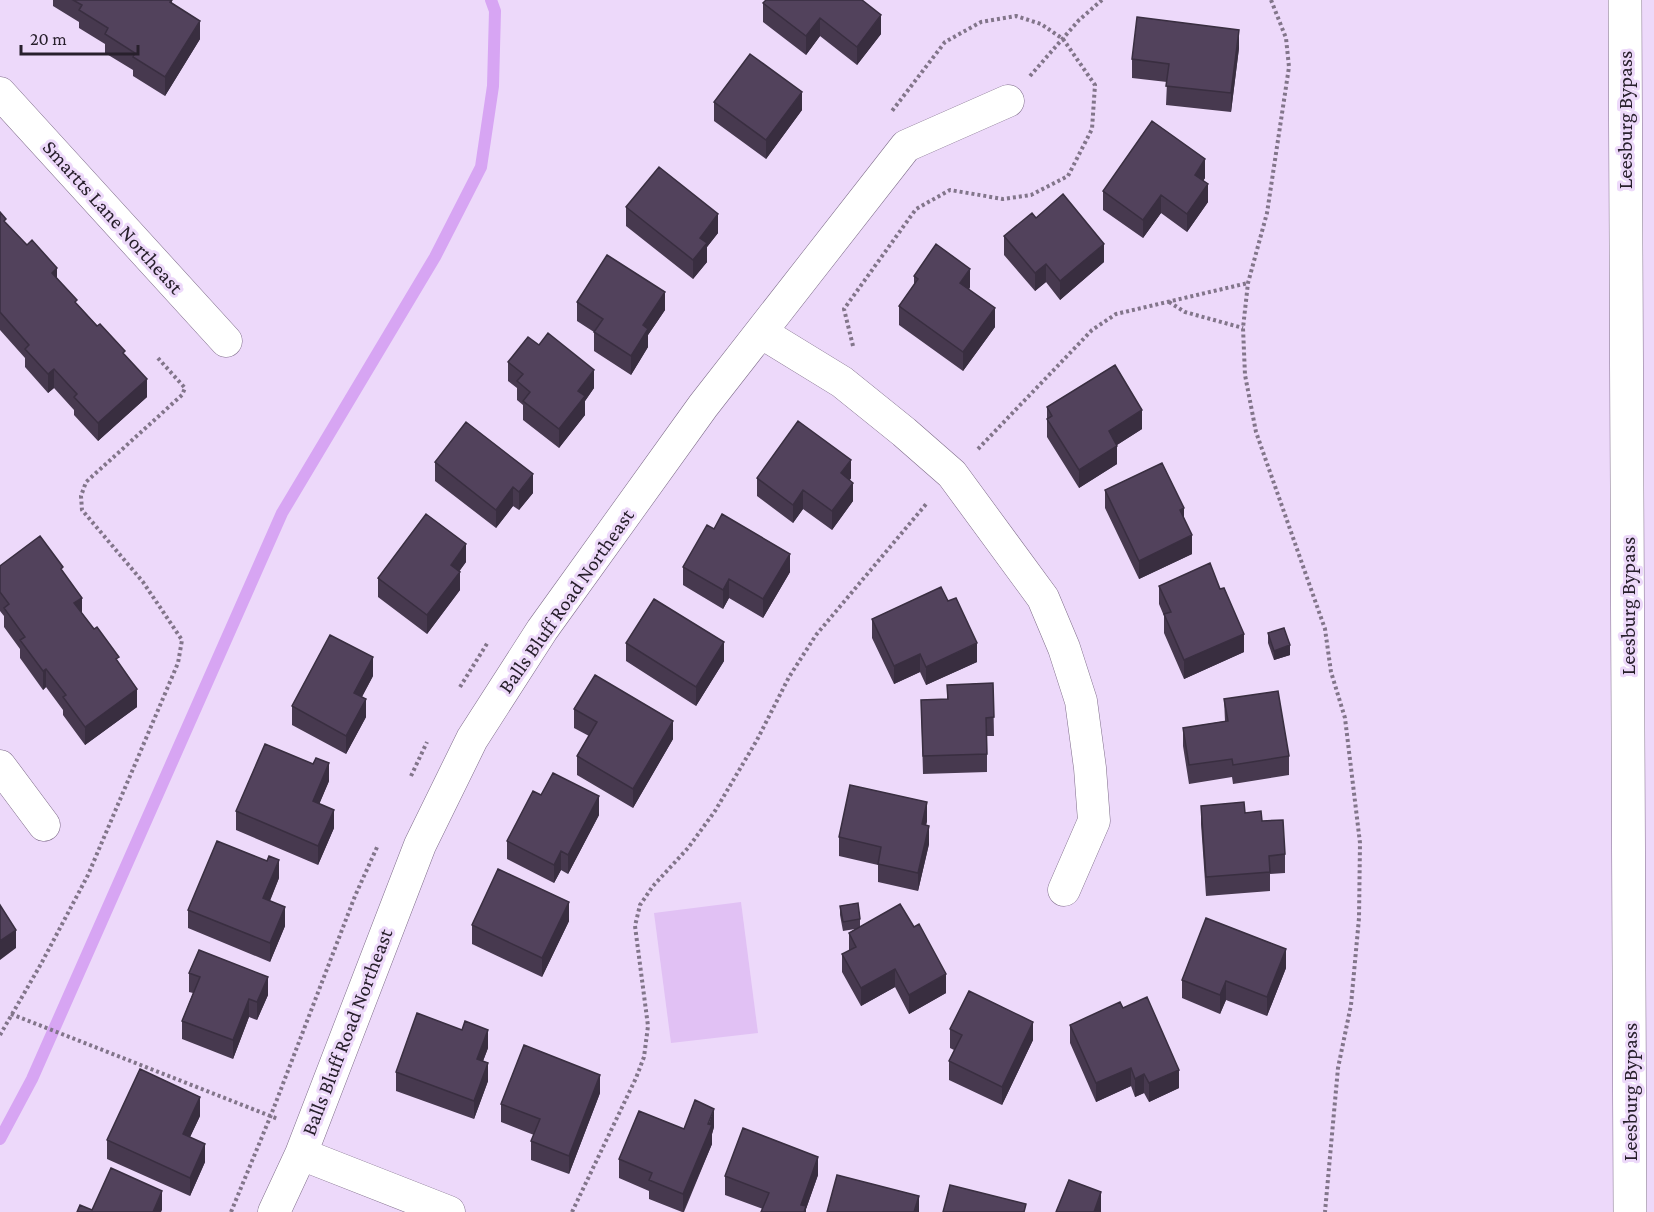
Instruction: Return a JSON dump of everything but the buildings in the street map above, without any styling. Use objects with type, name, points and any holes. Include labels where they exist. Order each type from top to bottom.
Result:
[{"type":"highway","name":"Leesburg Bypass","points":[[1625,0],[1630,1212]]},
{"type":"street","name":"Smartts Lane Northeast","points":[[0,93],[226,341]]},
{"type":"street","name":"Balls Bluff Road Northeast","points":[[274,1212],[304,1144],[420,846],[472,738],[549,621],[704,406],[906,146],[1008,101]]},
{"type":"street","points":[[762,333],[842,382],[952,474],[1043,598],[1064,648],[1081,701],[1094,820],[1064,890]]},
{"type":"street","points":[[0,766],[44,825]]},
{"type":"street","points":[[304,1144],[450,1212]]},
{"type":"path","points":[[1008,101],[1079,20],[1102,0]]},
{"type":"path","points":[[1271,0],[1286,38],[1289,67],[1267,213],[1248,283],[1243,328],[1245,375],[1256,432],[1325,629],[1331,672],[1345,718],[1359,843],[1359,918],[1351,1005],[1338,1068],[1325,1212]]},
{"type":"path","points":[[572,1212],[644,1057],[648,1026],[635,926],[640,905],[653,886],[688,848],[715,811],[757,740],[789,677],[816,635],[952,474],[1092,330],[1116,314],[1248,283]]},
{"type":"path","points":[[1168,302],[1185,312],[1243,328]]},
{"type":"path","points":[[0,1035],[88,875],[178,663],[182,640],[143,582],[82,510],[81,496],[86,482],[182,395],[185,388],[158,357]]},
{"type":"path","points":[[11,1014],[271,1115],[304,1144]]},
{"type":"shaded area","points":[[741,902],[758,1033],[671,1043],[654,913]]},
{"type":"waterway","points":[[0,1139],[32,1079],[282,513],[435,257],[481,167],[493,86],[495,11],[491,0]]}]
